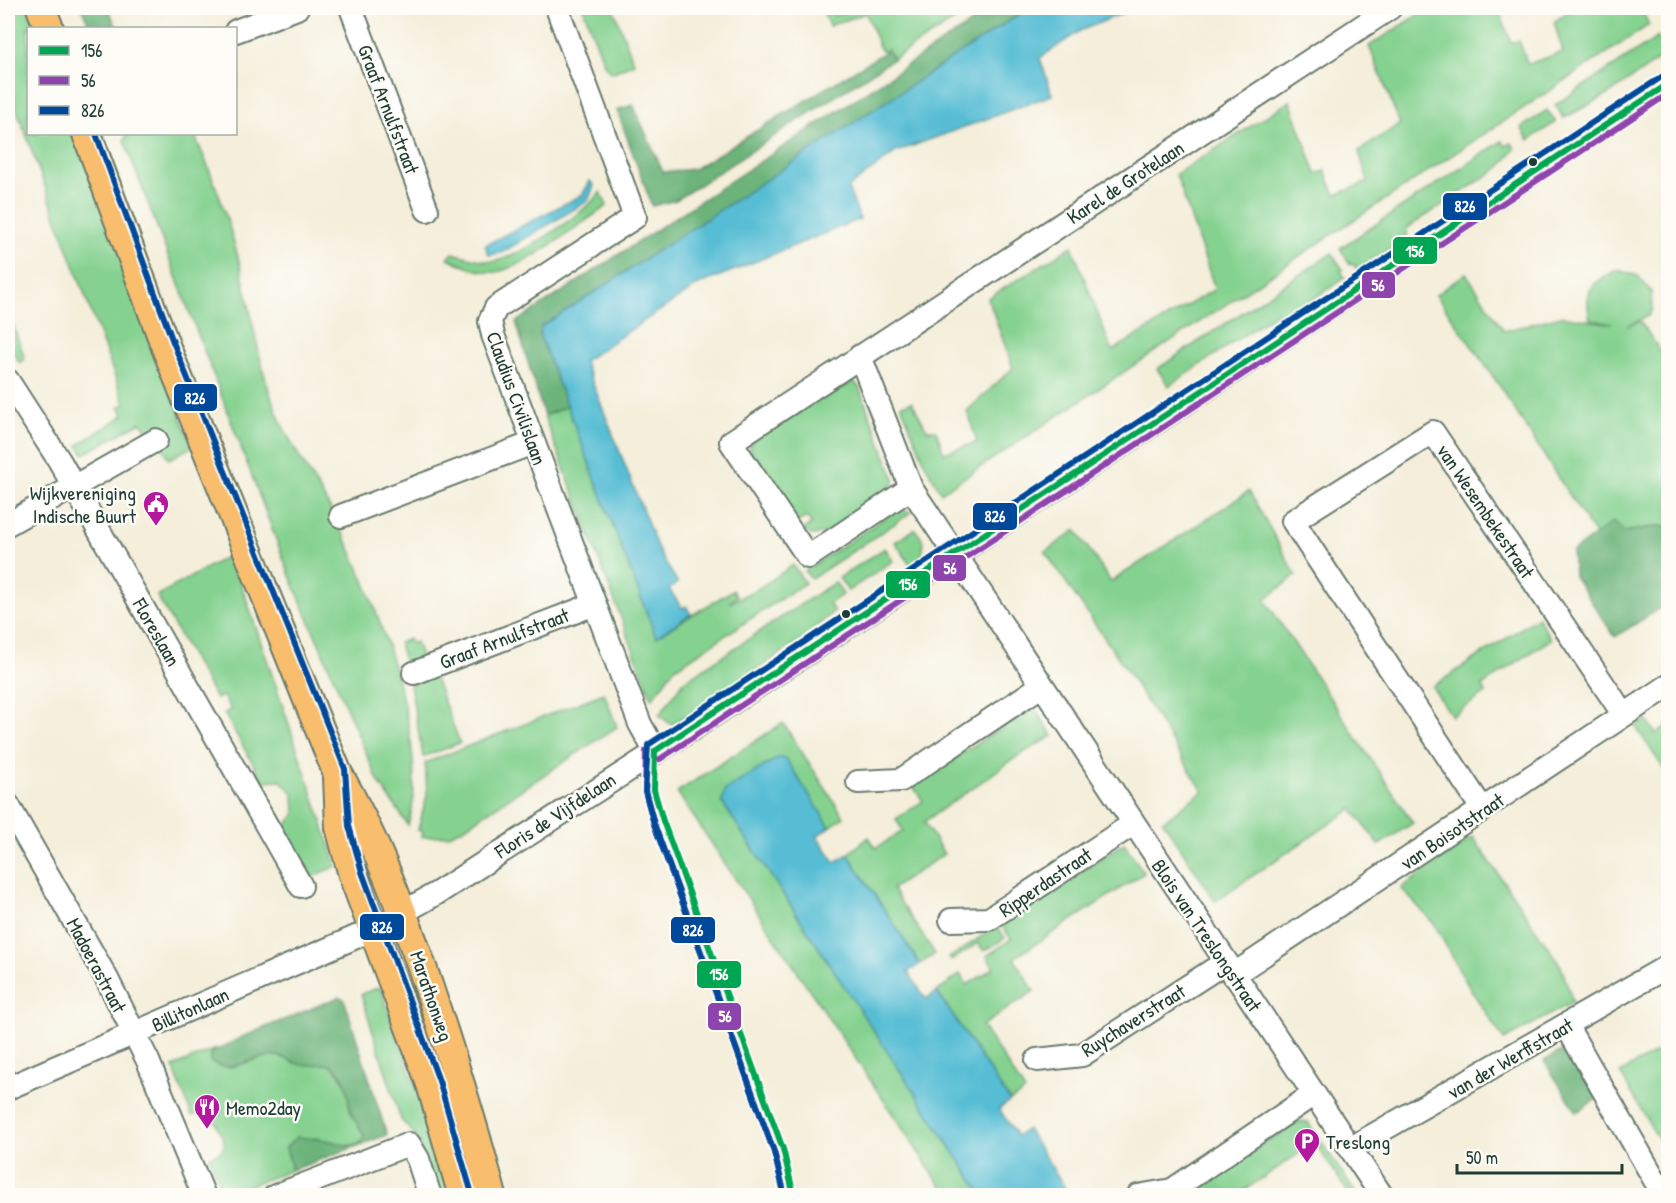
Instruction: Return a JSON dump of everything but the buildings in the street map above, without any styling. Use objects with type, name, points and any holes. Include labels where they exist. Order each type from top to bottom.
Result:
[{"type":"main road","points":[[41,8],[49,27]]},
{"type":"main road","name":"Marathonweg","points":[[87,135],[165,345],[337,772],[364,819],[403,912],[467,1102],[492,1196]]},
{"type":"main road","name":"Marathonweg","points":[[337,772],[340,827],[372,930],[431,1084],[463,1196]]},
{"type":"street","points":[[237,31],[297,8]]},
{"type":"street","name":"Graaf Arnulfstraat","points":[[351,8],[427,210]]},
{"type":"street","name":"Claudius Civilislaan","points":[[557,8],[635,217],[496,308],[490,321],[533,443],[640,724],[655,751]]},
{"type":"street","name":"Karel de Grotelaan","points":[[911,488],[808,557],[731,442],[1389,8]]},
{"type":"street","name":"Floris de Vijfdelaan","points":[[372,930],[655,751],[1668,84]]},
{"type":"street","points":[[860,356],[911,488],[954,554]]},
{"type":"street","name":"Floreslaan","points":[[8,381],[75,487],[301,886]]},
{"type":"street","name":"van Wesembekestraat","points":[[1483,810],[1293,521],[1433,432],[1624,715]]},
{"type":"street","points":[[8,524],[156,440]]},
{"type":"street","points":[[341,516],[533,443]]},
{"type":"street","name":"Blois van Treslongstraat","points":[[954,554],[1382,1196]]},
{"type":"street","name":"Graaf Arnulfstraat","points":[[414,673],[595,604]]},
{"type":"street","points":[[858,782],[901,780],[1041,686]]},
{"type":"street","name":"van Boisotstraat","points":[[1229,969],[1483,810],[1668,686]]},
{"type":"street","name":"Madoerastraat","points":[[8,805],[106,979],[132,1034],[148,1061],[204,1196]]},
{"type":"street","name":"Ripperdastraat","points":[[951,920],[989,919],[1133,824]]},
{"type":"street","name":"Billitonlaan","points":[[8,1088],[372,930]]},
{"type":"street","name":"van der Werffstraat","points":[[1351,1148],[1668,966]]},
{"type":"street","name":"Ruychaverstraat","points":[[1036,1060],[1082,1055],[1229,969]]},
{"type":"street","points":[[1566,1025],[1664,1196]]},
{"type":"street","points":[[1138,1196],[1172,1191],[1314,1094]]},
{"type":"street","points":[[275,1196],[409,1144],[418,1159],[430,1196]]},
{"type":"green space","points":[[8,8],[29,8],[37,27],[27,27],[27,135],[76,135],[192,447],[169,459],[157,437],[152,439],[141,422],[84,454],[78,445],[124,415],[119,407],[125,404],[8,86]]},
{"type":"green space","points":[[82,8],[108,8],[117,27],[90,27]]},
{"type":"green space","points":[[583,8],[613,8],[634,63],[611,73],[605,66]]},
{"type":"green space","points":[[822,8],[830,8],[834,16],[854,8],[973,9],[893,59],[888,50],[882,51],[879,47],[866,13],[829,26]]},
{"type":"green space","points":[[994,8],[1029,8],[542,327],[540,336],[567,406],[544,416],[516,322]]},
{"type":"green space","points":[[1429,8],[1498,8],[1511,42],[1519,41],[1528,64],[1563,52],[1554,22],[1572,8],[1641,8],[1649,25],[941,493],[926,466],[901,405],[912,402],[927,430],[936,430],[944,453],[977,442],[967,411],[1013,368],[988,298],[1072,246],[1112,351],[1215,289],[1176,174],[1290,101],[1316,174],[1325,171],[1335,195],[1368,182],[1359,151],[1400,124],[1369,46]]},
{"type":"green space","points":[[1658,37],[1668,53],[1609,94],[1564,118],[1555,105]]},
{"type":"green space","points":[[888,50],[893,59],[676,200],[652,206],[617,110],[633,105],[663,172],[694,169]]},
{"type":"green space","points":[[1547,110],[1556,122],[1529,140],[1521,128]]},
{"type":"green space","points":[[127,135],[194,135],[207,164],[234,241],[262,366],[273,402],[285,431],[348,544],[380,623],[394,667],[405,711],[412,754],[414,792],[408,825],[378,781],[290,576],[124,140]]},
{"type":"green space","points":[[1502,141],[1506,146],[1512,143],[1515,149],[1499,168],[1407,228],[1406,239],[1358,270],[1353,264],[1350,265],[1340,248]]},
{"type":"green space","points":[[601,192],[607,206],[553,244],[509,268],[496,272],[483,272],[448,258],[453,253],[474,259],[495,261],[521,251],[581,211]]},
{"type":"green space","points":[[1332,253],[1343,270],[1341,272],[1345,278],[1292,313],[1278,312],[1169,386],[1157,369]]},
{"type":"green space","points":[[1617,270],[1638,276],[1651,292],[1652,310],[1648,316],[1627,326],[1640,321],[1668,363],[1668,527],[1660,526],[1624,532],[1613,522],[1595,535],[1499,385],[1436,295],[1466,273],[1504,331],[1561,316],[1612,324],[1590,319],[1588,301],[1589,294],[1596,283]]},
{"type":"green space","points":[[8,312],[25,359],[20,363],[8,344]]},
{"type":"green space","points":[[843,379],[854,382],[859,387],[894,478],[894,484],[824,534],[811,535],[802,530],[812,524],[807,517],[797,522],[752,455],[750,447],[752,439]]},
{"type":"green space","points":[[567,406],[656,637],[733,590],[737,596],[729,603],[759,588],[793,565],[805,583],[674,669],[652,699],[544,416]]},
{"type":"green space","points":[[1249,491],[1296,575],[1265,600],[1413,823],[1379,845],[1352,809],[1215,901],[1163,821],[1203,791],[1126,669],[1045,552],[1076,530],[1111,582]]},
{"type":"green space","points":[[898,509],[912,512],[811,579],[805,571]]},
{"type":"green space","points":[[1613,522],[1624,532],[1660,526],[1668,527],[1668,603],[1615,637],[1574,576],[1572,552]]},
{"type":"green space","points":[[915,529],[924,542],[922,556],[924,559],[912,567],[895,542]]},
{"type":"green space","points":[[885,548],[893,561],[848,591],[839,578]]},
{"type":"green space","points":[[231,554],[337,866],[312,877],[307,875],[282,830],[295,814],[294,794],[280,780],[263,781],[224,713],[231,710],[223,696],[216,699],[157,596]]},
{"type":"green space","points":[[835,582],[843,594],[829,604],[834,611],[805,638],[672,725],[659,715],[683,682]]},
{"type":"green space","points":[[1538,617],[1551,639],[1482,686],[1486,693],[1452,716],[1432,687]]},
{"type":"green space","points":[[409,639],[411,644],[416,642],[423,662],[406,668],[399,643]]},
{"type":"green space","points":[[434,676],[460,743],[423,757],[410,685]]},
{"type":"green space","points":[[604,693],[617,727],[462,829],[449,835],[422,837],[423,832],[418,830],[427,795],[425,763]]},
{"type":"green space","points":[[1034,707],[1053,736],[1021,754],[924,822],[944,854],[892,889],[935,954],[920,964],[848,854],[869,837],[876,848],[903,831],[896,819],[923,801],[912,785]]},
{"type":"green space","points":[[1647,720],[1656,734],[1668,726],[1668,775],[1635,726]]},
{"type":"green space","points":[[783,723],[844,817],[830,827],[782,757],[725,790],[722,802],[983,1195],[947,1195],[677,792]]},
{"type":"green space","points":[[1473,837],[1561,966],[1573,1002],[1504,1040],[1469,987],[1434,924],[1401,888]]},
{"type":"green space","points":[[1124,843],[1144,873],[1014,958],[1034,991],[982,1026],[1025,1091],[1010,1101],[937,992],[960,974],[967,985],[994,968],[987,956],[1011,939],[1001,924]]},
{"type":"green space","points":[[997,926],[1005,938],[984,951],[978,943],[951,961],[949,958]]},
{"type":"green space","points":[[380,987],[430,1127],[450,1195],[437,1195],[415,1135],[401,1120],[361,994]]},
{"type":"green space","points":[[339,997],[344,999],[387,1135],[292,1170],[286,1147],[297,1137],[328,1140],[351,1147],[361,1143],[364,1136],[351,1112],[347,1087],[340,1073],[336,1068],[327,1064],[302,1065],[276,1056],[267,1056],[226,1067],[210,1061],[210,1054],[242,1037]]},
{"type":"green space","points":[[1668,1045],[1668,1139],[1661,1144],[1620,1073]]},
{"type":"green space","points":[[1568,1047],[1598,1098],[1577,1112],[1544,1061]]},
{"type":"green space","points":[[217,1048],[210,1054],[210,1061],[225,1067],[273,1056],[304,1065],[332,1065],[348,1087],[350,1109],[364,1136],[361,1143],[343,1145],[315,1138],[290,1168],[292,1170],[224,1195],[209,1157],[221,1151],[225,1144],[211,1111],[192,1116],[173,1067]]},
{"type":"green space","points":[[1299,1121],[1308,1122],[1357,1195],[1350,1195],[1315,1143],[1237,1195],[1183,1196]]},
{"type":"water","points":[[1029,8],[1135,8],[1080,31],[1040,58],[1052,95],[896,152],[848,188],[860,219],[700,284],[584,361],[660,554],[678,583],[669,589],[682,608],[686,606],[691,614],[656,637],[540,336],[541,327]]},
{"type":"water","points":[[590,181],[594,186],[588,201],[501,253],[489,255],[485,245],[582,195]]},
{"type":"water","points":[[779,757],[786,759],[830,827],[817,836],[835,862],[848,854],[920,964],[908,972],[926,999],[937,992],[1010,1101],[999,1109],[1017,1136],[1027,1129],[1070,1195],[983,1195],[973,1181],[722,802],[725,790]]},
{"type":"transit line","name":"826","points":[[785,1196],[774,1152],[654,824],[645,791],[648,745],[1663,76]]},
{"type":"transit line","name":"156","points":[[655,751],[1668,84]]},
{"type":"transit line","name":"56","points":[[660,759],[1668,94]]},
{"type":"transit line","name":"826","points":[[96,135],[173,342],[345,769],[349,826],[362,872],[439,1081],[472,1194]]},
{"type":"transit line","name":"56","points":[[646,751],[645,791],[654,824],[774,1152],[785,1196]]},
{"type":"transit line","name":"156","points":[[655,751],[654,790],[663,821],[783,1149],[794,1196]]},
{"type":"place","name":"Wijkvereniging Indische Buurt","points":[[156,527]]},
{"type":"place","name":"Memo2day","points":[[207,1130]]},
{"type":"place","name":"Treslong","points":[[1307,1164]]}]
